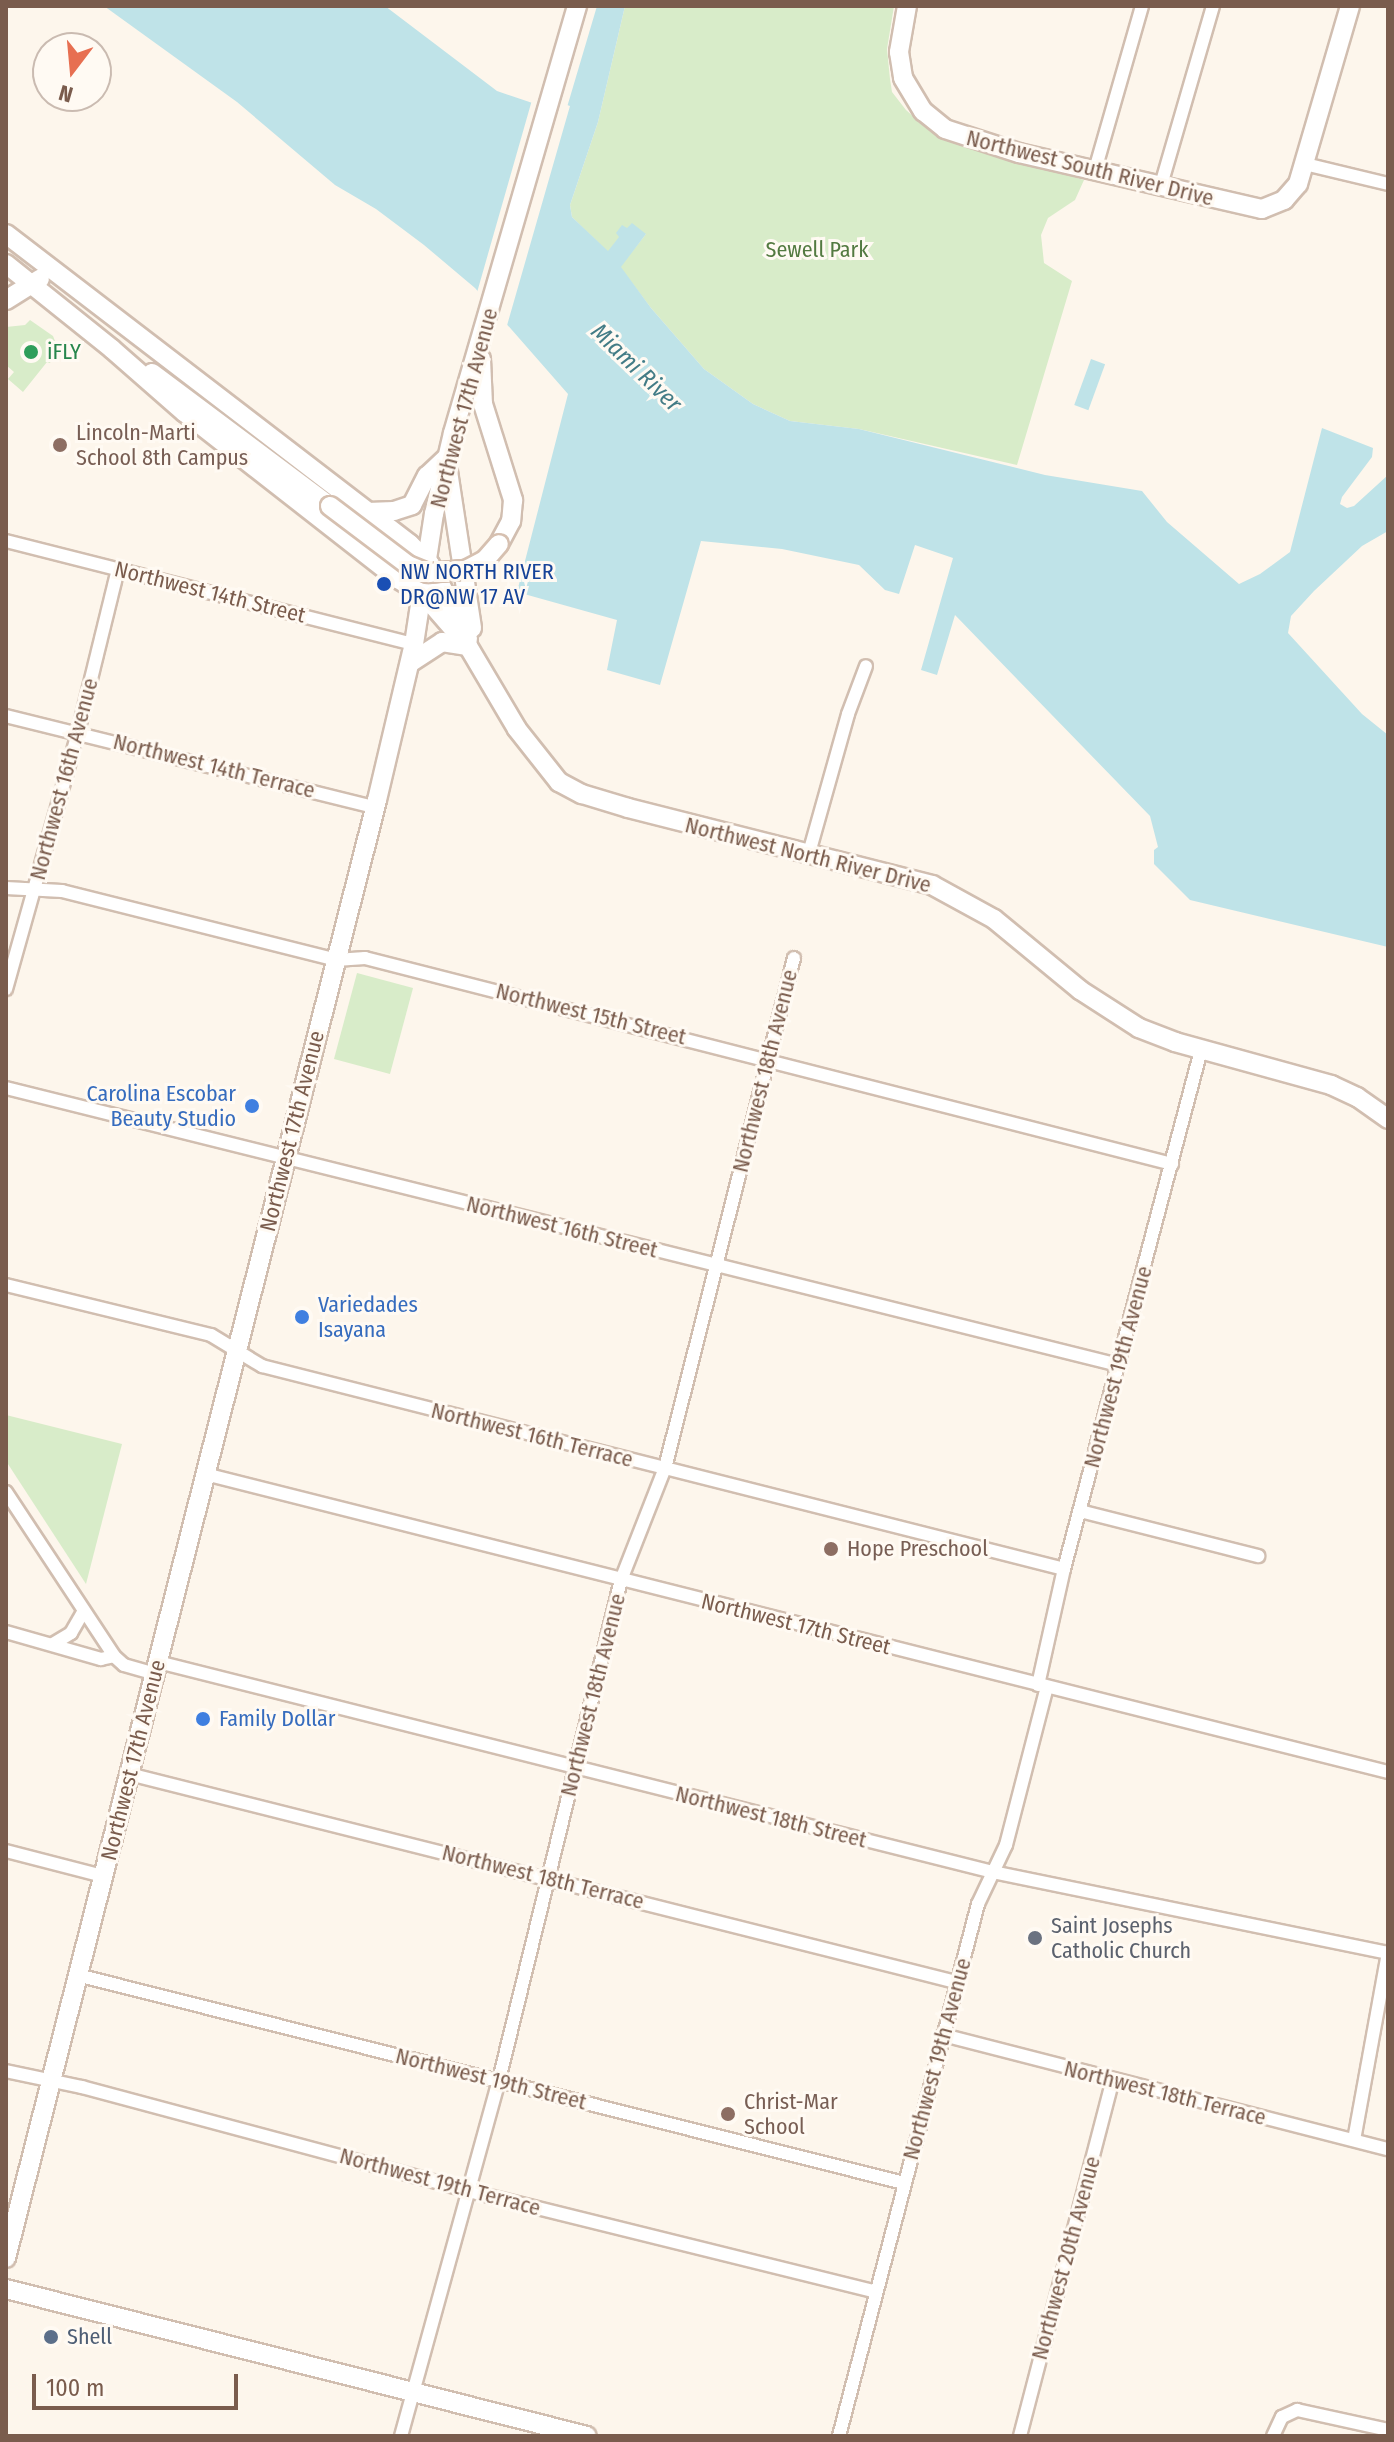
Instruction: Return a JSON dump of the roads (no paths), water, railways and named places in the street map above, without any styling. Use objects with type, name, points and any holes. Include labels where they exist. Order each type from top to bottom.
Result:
[{"type":"main road","name":"Northwest 17th Avenue","points":[[6,2258],[375,807],[412,653],[447,457],[577,6]]},
{"type":"main road","name":"Northwest South River Drive","points":[[907,6],[900,39],[901,67],[908,90],[930,118],[945,129],[981,143],[1262,209],[1277,204],[1290,194],[1305,164]]},
{"type":"main road","points":[[1305,164],[1350,6]]},
{"type":"main road","name":"Northwest North River Drive","points":[[6,234],[427,559],[456,610],[473,653]]},
{"type":"main road","points":[[7,267],[32,254]]},
{"type":"main road","name":"Northwest North River Drive","points":[[7,267],[112,349],[184,412],[398,579],[423,594],[473,653],[549,774],[570,789],[661,817],[923,882],[961,898],[994,919],[1109,1011],[1139,1028],[1201,1050],[1331,1085],[1357,1097],[1388,1119]]},
{"type":"main road","points":[[6,300],[31,286],[51,269]]},
{"type":"main road","points":[[112,349],[172,386],[408,565],[428,573],[466,570],[485,560],[499,544],[511,521],[513,500],[483,404],[482,340]]},
{"type":"main road","points":[[368,512],[394,511],[412,505],[427,476],[447,457]]},
{"type":"main road","points":[[412,653],[442,642],[473,653],[447,457]]},
{"type":"main road","points":[[6,2289],[587,2436]]},
{"type":"street","points":[[1095,170],[1142,6]]},
{"type":"street","points":[[1161,185],[1213,6]]},
{"type":"street","points":[[1305,164],[1388,184]]},
{"type":"street","name":"Northwest 14th Street","points":[[6,541],[118,569],[412,653]]},
{"type":"street","name":"Northwest 16th Avenue","points":[[6,989],[78,732],[118,569]]},
{"type":"street","points":[[809,853],[848,714],[866,666]]},
{"type":"street","name":"Northwest 14th Terrace","points":[[6,716],[375,807]]},
{"type":"street","name":"Northwest 15th Street","points":[[6,888],[62,891],[336,960],[365,958],[1172,1164]]},
{"type":"street","name":"Northwest 18th Avenue","points":[[401,2436],[499,2080],[621,1580],[665,1468],[794,958]]},
{"type":"street","name":"Northwest 19th Avenue","points":[[839,2436],[956,1982],[982,1891],[1006,1845],[1042,1686],[1064,1569],[1201,1050]]},
{"type":"street","name":"Northwest 16th Street","points":[[6,1088],[1119,1365]]},
{"type":"street","name":"Northwest 16th Terrace","points":[[6,1285],[211,1335],[262,1366],[1064,1569]]},
{"type":"street","name":"Northwest 17th Street","points":[[205,1474],[1388,1772]]},
{"type":"street","points":[[6,1492],[114,1656],[101,1659],[6,1632]]},
{"type":"street","points":[[1080,1511],[1258,1556]]},
{"type":"street","points":[[53,1644],[71,1633],[83,1612]]},
{"type":"street","name":"Northwest 18th Street","points":[[114,1656],[124,1665],[156,1668],[993,1872],[1388,1953]]},
{"type":"street","name":"Northwest 18th Terrace","points":[[129,1774],[956,1982]]},
{"type":"street","points":[[6,1851],[103,1876]]},
{"type":"street","points":[[1354,2140],[1388,1953]]},
{"type":"street","name":"Northwest 19th Street","points":[[77,1975],[904,2183]]},
{"type":"street","name":"Northwest 18th Terrace","points":[[943,2035],[1388,2149]]},
{"type":"street","name":"Northwest 19th Terrace","points":[[6,2071],[876,2292]]},
{"type":"street","name":"Northwest 20th Avenue","points":[[1020,2436],[1113,2080]]},
{"type":"street","points":[[1273,2436],[1282,2417],[1297,2410],[1388,2430]]},
{"type":"water","name":"Miami River","points":[[104,6],[385,6],[497,91],[565,114],[597,6],[625,6],[598,122],[570,205],[572,217],[608,251],[619,237],[616,233],[622,225],[627,228],[632,223],[646,234],[621,267],[651,308],[704,369],[753,404],[790,421],[859,429],[1045,475],[1142,491],[1167,522],[1239,584],[1260,574],[1290,552],[1322,428],[1373,448],[1372,457],[1340,504],[1347,508],[1354,506],[1388,475],[1388,531],[1362,546],[1314,591],[1291,616],[1288,633],[1362,714],[1388,735],[1388,947],[1190,900],[1154,864],[1154,850],[1158,847],[1150,816],[955,615],[937,675],[921,670],[953,558],[915,545],[899,594],[885,590],[859,565],[782,549],[701,541],[660,685],[607,670],[617,620],[517,592],[568,394],[475,288],[424,245],[376,209],[335,185],[237,102]]},
{"type":"water","points":[[1091,359],[1105,364],[1088,410],[1074,405]]},
{"type":"place","name":"iFLY","points":[[31,352]]},
{"type":"place","name":"Lincoln-Marti School 8th Campus","points":[[60,445]]},
{"type":"place","name":"NW NORTH RIVER DR@NW 17 AV","points":[[384,584]]},
{"type":"place","name":"Carolina Escobar Beauty Studio","points":[[252,1106]]},
{"type":"place","name":"Variedades Isayana","points":[[302,1317]]},
{"type":"place","name":"Hope Preschool","points":[[831,1549]]},
{"type":"place","name":"Family Dollar","points":[[203,1719]]},
{"type":"place","name":"Saint Josephs Catholic Church","points":[[1035,1938]]},
{"type":"place","name":"Christ-Mar School","points":[[728,2114]]},
{"type":"place","name":"Shell","points":[[51,2337]]},
{"type":"park label","name":"Sewell Park","points":[[817,250]]}]
